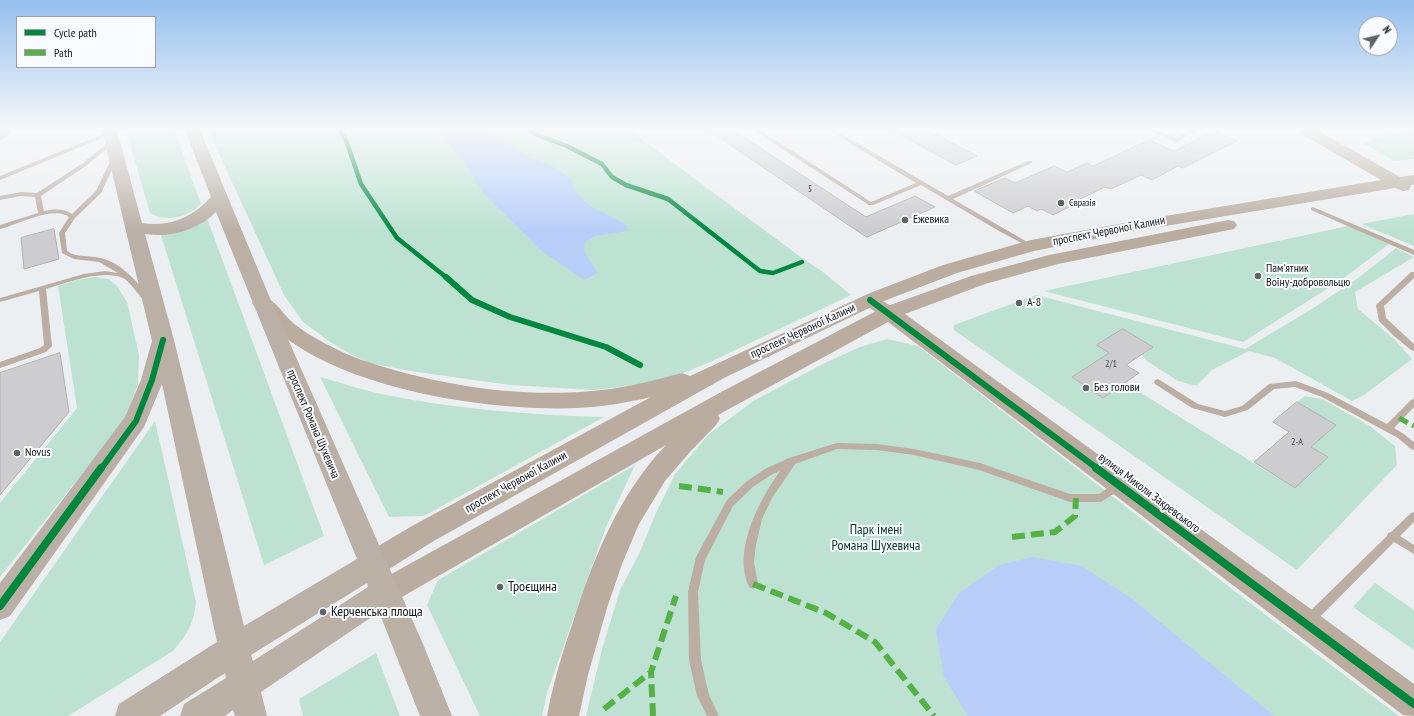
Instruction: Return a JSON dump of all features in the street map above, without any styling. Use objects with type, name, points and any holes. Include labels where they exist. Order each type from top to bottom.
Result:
[{"type":"main road","points":[[118,163],[164,340],[251,716]]},
{"type":"main road","name":"проспект Романа Шухевича","points":[[205,163],[262,303],[386,592],[436,716]]},
{"type":"main road","points":[[1370,163],[1406,182],[1414,193]]},
{"type":"main road","name":"проспект Червоної Калини","points":[[386,592],[731,397],[880,307],[950,269],[1031,246],[1186,216],[1406,182]]},
{"type":"main road","name":"проспект Червоної Калини","points":[[373,564],[422,534],[716,372],[880,307],[1056,259],[1160,237],[1313,209],[1414,193]]},
{"type":"main road","points":[[133,226],[153,230],[176,227],[198,218],[219,198]]},
{"type":"main road","points":[[262,303],[289,331],[342,361],[394,378],[447,392],[531,399],[575,400],[618,396],[657,388],[716,372]]},
{"type":"main road","name":"вулиця Миколи Закревського","points":[[880,307],[1414,704]]},
{"type":"main road","points":[[0,606],[136,421],[152,380],[164,340]]},
{"type":"main road","points":[[563,716],[582,640],[606,566],[630,515],[642,493],[663,465],[691,434],[731,397]]},
{"type":"main road","points":[[131,716],[235,648],[373,564]]},
{"type":"main road","points":[[196,716],[386,592]]},
{"type":"lane","points":[[0,178],[43,163]]},
{"type":"lane","points":[[0,198],[21,194],[38,195],[86,163]]},
{"type":"lane","points":[[106,163],[99,192],[72,217],[62,233],[64,252],[69,256],[105,261],[126,276],[156,308]]},
{"type":"lane","points":[[808,163],[871,204],[921,183]]},
{"type":"lane","points":[[888,163],[1031,246]]},
{"type":"lane","points":[[948,199],[1027,163]]},
{"type":"lane","points":[[38,195],[41,214]]},
{"type":"lane","points":[[1313,209],[1414,253]]},
{"type":"lane","points":[[0,227],[41,214],[65,212],[72,217]]},
{"type":"lane","points":[[0,300],[95,274],[105,273],[126,276]]},
{"type":"lane","points":[[1414,274],[1380,305],[1382,319],[1414,348]]},
{"type":"lane","points":[[0,365],[43,350],[48,346],[42,288]]},
{"type":"lane","points":[[1158,382],[1195,406],[1225,414],[1245,408],[1272,386],[1296,384],[1325,395],[1401,436],[1414,447]]},
{"type":"lane","points":[[1388,429],[1414,402]]},
{"type":"lane","points":[[713,716],[703,696],[695,660],[693,592],[700,560],[730,503],[750,484],[768,472],[792,461],[837,446],[877,447],[914,452],[980,467],[1070,498],[1101,498],[1119,485]]},
{"type":"lane","points":[[753,584],[749,561],[753,534],[761,508],[774,485],[792,461]]},
{"type":"lane","points":[[1305,624],[1392,536],[1414,516]]},
{"type":"lane","points":[[1392,536],[1414,550]]},
{"type":"green space","points":[[136,163],[186,163],[201,204],[196,209],[177,217],[163,218],[150,213]]},
{"type":"green space","points":[[223,163],[674,163],[823,272],[851,295],[708,363],[676,376],[646,384],[594,390],[510,385],[410,371],[370,363],[354,356],[330,342],[303,322],[284,295]]},
{"type":"green space","points":[[1414,214],[1414,246],[1361,224]]},
{"type":"green space","points":[[207,218],[324,536],[264,565],[160,232]]},
{"type":"green space","points":[[1348,226],[1389,244],[1341,280],[1243,342],[1044,291]]},
{"type":"green space","points":[[1396,248],[1414,257],[1355,292],[1358,309],[1394,339],[1412,359],[1364,395],[1352,401],[1275,358],[1249,351],[1212,370],[1197,386],[1178,381],[1147,361],[1142,355],[1153,347],[1123,329],[1097,345],[1109,353],[1072,377],[1103,398],[1125,383],[1294,488],[1328,457],[1311,447],[1336,425],[1297,402],[1305,396],[1322,399],[1370,426],[1395,446],[1397,465],[1297,570],[954,330],[954,325],[1036,295],[1245,349],[1315,307],[1357,279]]},
{"type":"green space","points":[[95,277],[109,279],[117,286],[127,302],[139,355],[138,385],[124,421],[0,577],[0,503],[77,408],[58,286],[77,280]]},
{"type":"green space","name":"Парк імені Романа Шухевича","points":[[887,339],[918,346],[1399,716],[586,716],[602,649],[620,590],[639,554],[656,513],[675,474],[709,434],[755,400],[825,363],[860,347]]},
{"type":"green space","points":[[320,377],[373,392],[437,404],[520,413],[604,417],[424,516],[389,517]]},
{"type":"green space","points":[[155,421],[196,602],[189,629],[173,651],[68,716],[0,716],[0,642]]},
{"type":"green space","points":[[635,465],[606,527],[547,693],[542,716],[480,716],[427,605],[438,580]]},
{"type":"green space","points":[[1375,583],[1414,610],[1414,650],[1353,607]]},
{"type":"green space","points":[[376,653],[400,716],[303,716],[299,699]]},
{"type":"water","points":[[466,163],[547,163],[572,179],[573,189],[590,206],[626,224],[628,231],[595,236],[585,242],[584,251],[598,273],[584,280],[543,252],[484,194]]},
{"type":"water","points":[[1033,557],[1082,566],[1131,598],[1274,716],[968,716],[944,677],[936,630],[958,594],[999,565]]},
{"type":"building","points":[[758,163],[784,163],[866,217],[915,196],[935,207],[867,237]]},
{"type":"building","points":[[1086,163],[1093,166],[1099,163],[1192,163],[1183,168],[1178,166],[1152,180],[1141,175],[1111,189],[1105,187],[1074,202],[1077,203],[1053,215],[1041,209],[1037,211],[1028,206],[1013,213],[974,191],[1005,178],[1015,183],[1054,166],[1067,172]]},
{"type":"building","points":[[54,229],[59,259],[24,269],[21,238]]},
{"type":"building","points":[[1123,329],[1153,347],[1126,365],[1139,373],[1103,398],[1072,377],[1109,353],[1097,345]]},
{"type":"building","name":"Novus","points":[[60,353],[69,412],[0,495],[0,373]]},
{"type":"building","points":[[1297,402],[1336,425],[1311,447],[1328,457],[1295,488],[1254,462],[1289,432],[1273,422]]},
{"type":"marked path","points":[[1399,418],[1414,426]]},
{"type":"marked path","points":[[679,486],[723,492]]},
{"type":"marked path","points":[[1012,537],[1055,532],[1075,516],[1076,498]]},
{"type":"marked path","points":[[753,584],[826,613],[875,642],[934,716]]},
{"type":"marked path","points":[[653,716],[651,672],[676,596]]},
{"type":"marked path","points":[[604,709],[651,672]]},
{"type":"cycle path","points":[[354,163],[361,184],[397,238],[426,260],[472,300],[510,317],[606,347],[640,365]]},
{"type":"cycle path","points":[[601,163],[612,177],[626,185],[668,199],[760,271],[773,273],[802,262]]},
{"type":"cycle path","points":[[870,300],[1414,704]]},
{"type":"cycle path","points":[[0,606],[136,421],[152,380],[163,340]]},
{"type":"place","name":"Євразія","points":[[1061,203]]},
{"type":"place","name":"Ежевика","points":[[905,220]]},
{"type":"place","name":"Пам'ятник Воїну-добровольцю","points":[[1258,276]]},
{"type":"place","name":"А-8","points":[[1019,303]]},
{"type":"place","name":"Без голови","points":[[1086,388]]},
{"type":"place","name":"Novus","points":[[17,453]]},
{"type":"place","name":"Троєщина","points":[[500,587]]},
{"type":"place","name":"Керченська площа","points":[[323,612]]}]
